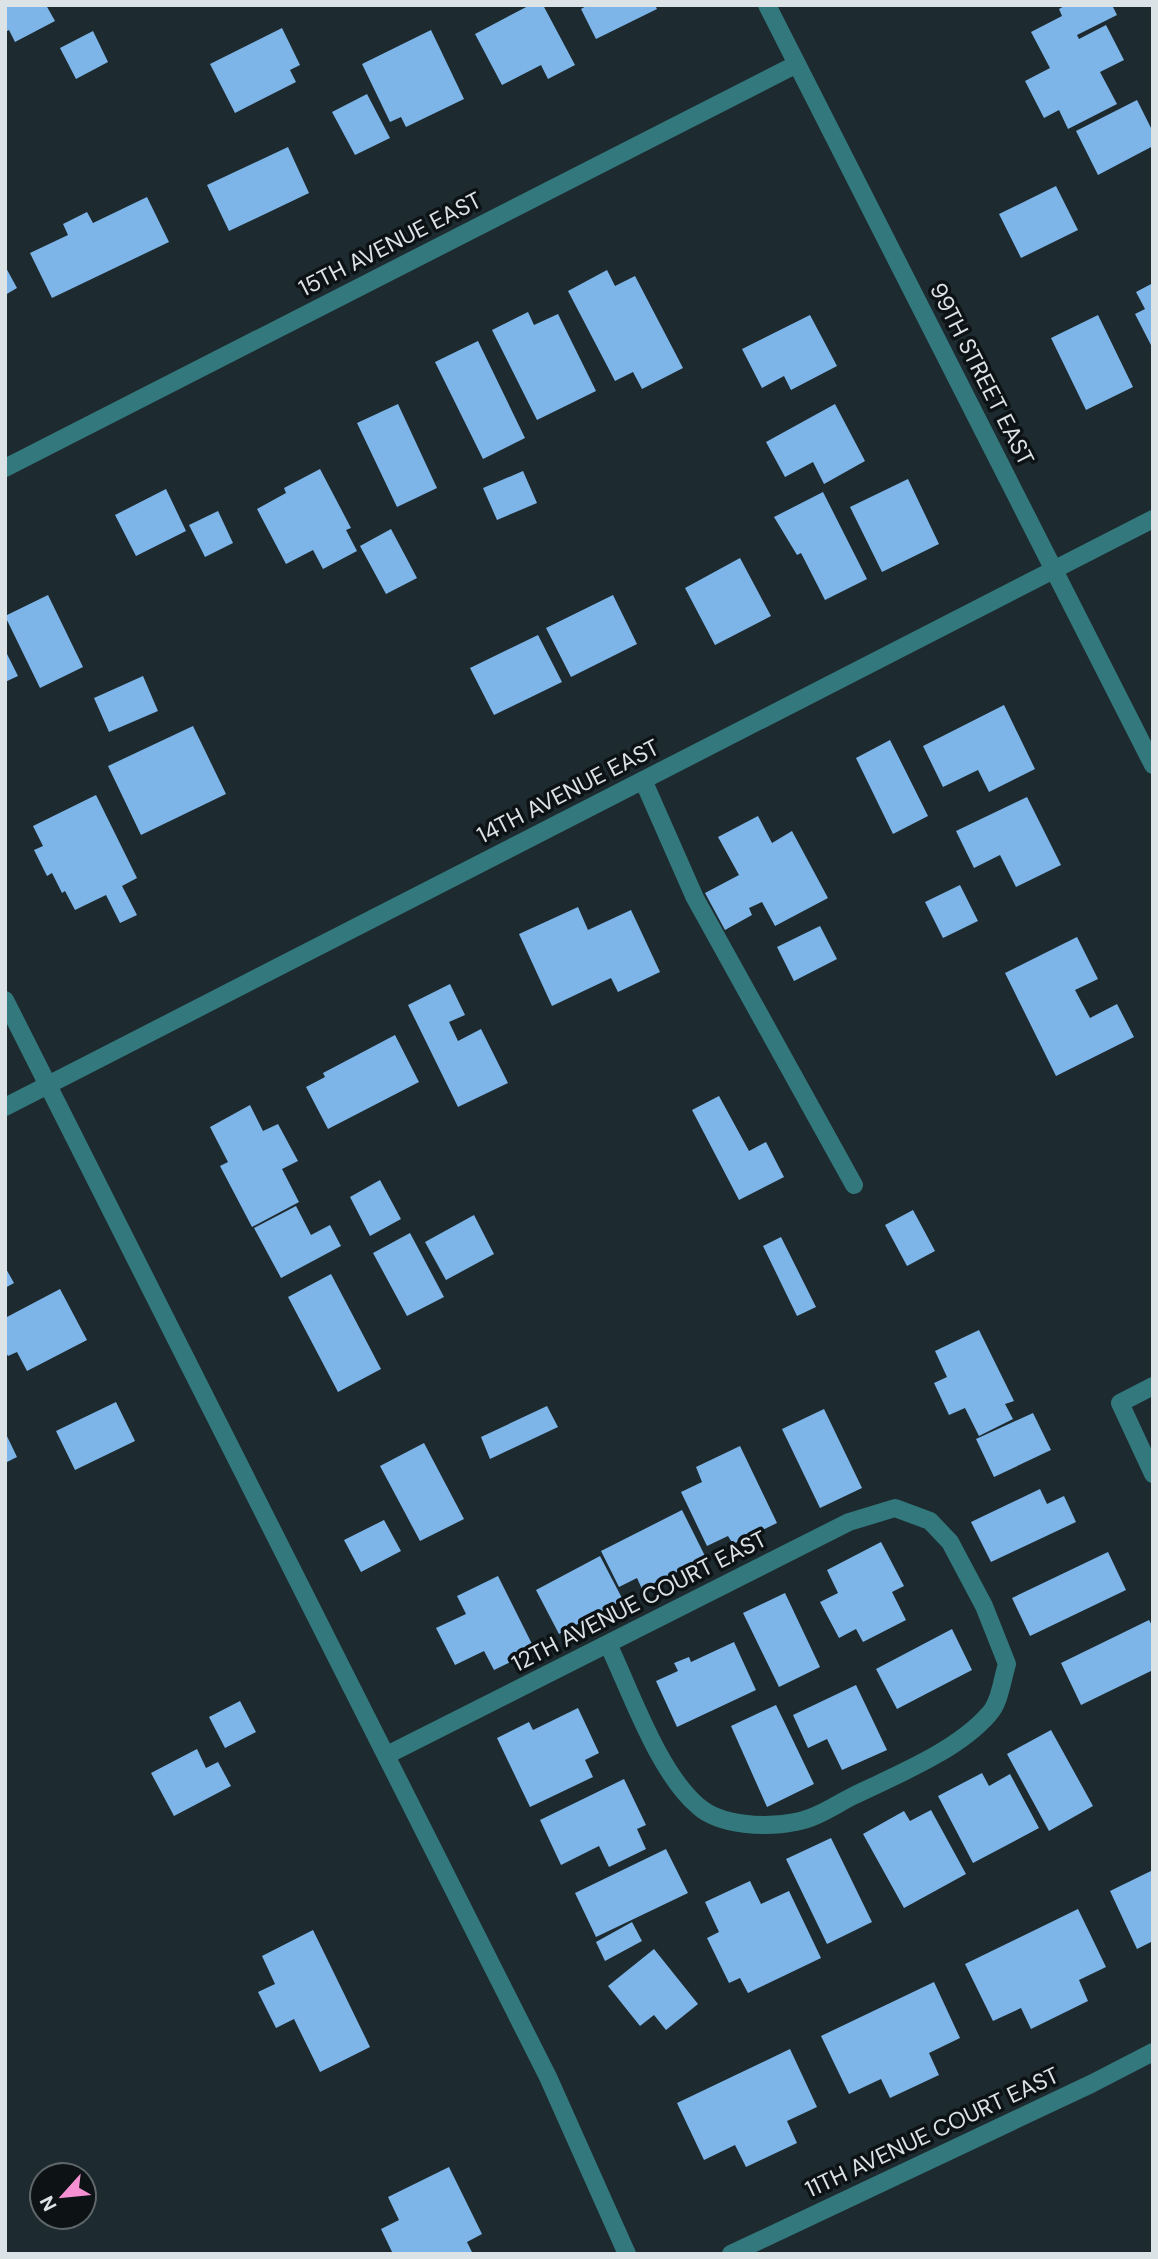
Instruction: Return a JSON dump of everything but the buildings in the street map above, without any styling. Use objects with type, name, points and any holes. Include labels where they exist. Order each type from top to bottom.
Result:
[{"type":"street","name":"99TH STREET EAST","points":[[767,5],[1153,765]]},
{"type":"street","name":"15TH AVENUE EAST","points":[[5,468],[797,64]]},
{"type":"street","name":"14TH AVENUE EAST","points":[[5,1107],[1153,519]]},
{"type":"street","points":[[643,780],[695,898],[854,1185]]},
{"type":"street","points":[[5,1000],[548,2077],[627,2254]]},
{"type":"street","points":[[1153,1386],[1120,1403],[1153,1474]]},
{"type":"street","name":"12TH AVENUE COURT EAST","points":[[387,1755],[849,1522],[895,1508],[930,1521],[950,1542],[984,1606],[1007,1664],[990,1713],[960,1739],[916,1765],[797,1822],[756,1826],[699,1808],[682,1790],[659,1755],[608,1644]]},
{"type":"street","name":"11TH AVENUE COURT EAST","points":[[731,2254],[1079,2090],[1153,2052]]}]
